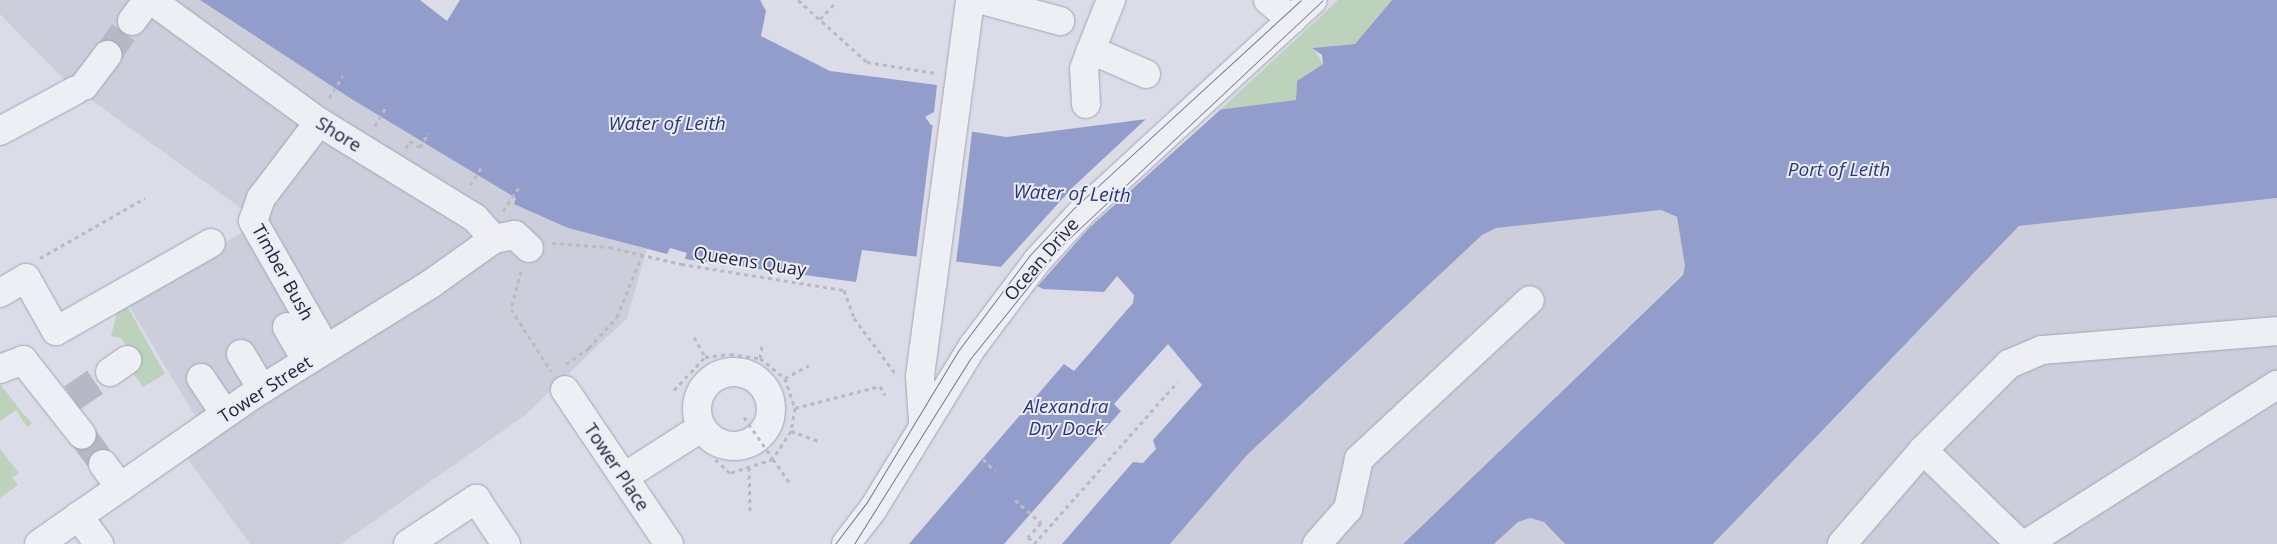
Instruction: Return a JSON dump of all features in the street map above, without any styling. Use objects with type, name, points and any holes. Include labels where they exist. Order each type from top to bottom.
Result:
[{"type":"street","points":[[923,421],[922,366],[970,0]]},
{"type":"street","points":[[982,0],[1060,21]]},
{"type":"street","points":[[1086,104],[1084,69],[1111,0]]},
{"type":"street","points":[[1268,0],[1292,20]]},
{"type":"street","name":"Ocean Drive","points":[[846,544],[878,502],[923,421],[1005,300],[1080,214],[1313,0]]},
{"type":"street","name":"Shore","points":[[144,7],[319,122],[475,218],[492,235]]},
{"type":"street","points":[[1091,50],[1146,74]]},
{"type":"street","points":[[0,131],[80,88],[107,55]]},
{"type":"street","name":"Timber Bush","points":[[317,355],[253,221],[261,198],[319,122]]},
{"type":"street","points":[[492,235],[515,234],[529,248]]},
{"type":"street","name":"Tower Street","points":[[39,544],[225,414],[317,355],[492,235]]},
{"type":"street","points":[[0,293],[26,278],[56,331],[212,243]]},
{"type":"street","points":[[1317,544],[1348,509],[1358,459],[1530,300]]},
{"type":"street","points":[[287,327],[317,355]]},
{"type":"street","points":[[1842,544],[1923,450],[2009,364],[2042,350],[2277,331]]},
{"type":"street","points":[[241,354],[262,389]]},
{"type":"street","points":[[0,370],[24,360],[66,402],[82,435]]},
{"type":"street","points":[[201,378],[225,414]]},
{"type":"street","name":"Tower Place","points":[[559,381],[669,544]]},
{"type":"street","points":[[2026,544],[2277,385]]},
{"type":"street","points":[[624,478],[701,428]]},
{"type":"street","points":[[1923,450],[2020,544]]},
{"type":"street","points":[[103,464],[120,487]]},
{"type":"street","points":[[423,540],[476,499],[506,544]]},
{"type":"street","points":[[78,516],[99,544]]},
{"type":"path","points":[[798,0],[867,62],[959,76]]},
{"type":"path","points":[[820,19],[836,2]]},
{"type":"path","points":[[492,235],[521,184]]},
{"type":"path","points":[[26,278],[22,270],[145,198]]},
{"type":"path","name":"Queens Quay","points":[[529,248],[567,242],[844,290],[854,318],[884,361],[897,375],[922,366]]},
{"type":"path","points":[[529,248],[511,296],[511,309],[559,381],[606,332],[617,317],[642,255]]},
{"type":"path","points":[[694,337],[705,357]]},
{"type":"path","points":[[760,358],[762,346]]},
{"type":"path","points":[[674,390],[705,357],[730,354],[760,358],[784,378],[795,408],[791,431],[773,459],[730,473],[715,459]]},
{"type":"path","points":[[784,378],[809,366]]},
{"type":"path","points":[[1015,500],[1041,523],[1028,537],[1034,543],[1178,381]]},
{"type":"path","points":[[795,408],[880,386],[885,394]]},
{"type":"path","points":[[744,417],[791,485]]},
{"type":"path","points":[[791,431],[819,441]]},
{"type":"path","points":[[983,459],[995,471]]},
{"type":"path","points":[[749,467],[750,511]]},
{"type":"shaded area","points":[[0,0],[224,0],[568,228],[647,249],[627,318],[524,416],[341,544],[250,544],[173,439],[198,421],[126,301],[260,222],[68,83],[0,14]]},
{"type":"shaded area","points":[[2277,198],[2277,544],[1713,544],[2019,226]]},
{"type":"shaded area","points":[[1661,210],[1677,218],[1685,266],[1682,275],[1403,544],[1170,544],[1247,455],[1482,235],[1496,228]]},
{"type":"shaded area","points":[[1530,518],[1544,522],[1565,544],[1494,544],[1518,522]]},
{"type":"green space","points":[[1338,0],[1392,0],[1355,44],[1313,48],[1323,64],[1297,81],[1296,100],[1220,110]]},
{"type":"green space","points":[[127,306],[165,374],[143,387],[132,372],[139,365],[121,338],[111,336],[117,313]]},
{"type":"green space","points":[[0,384],[32,423],[27,427],[16,410],[0,421]]},
{"type":"green space","points":[[0,449],[19,473],[12,478],[18,485],[0,498]]},
{"type":"water","name":"Port of Leith","points":[[200,0],[420,0],[447,21],[460,0],[760,0],[766,11],[761,36],[830,71],[937,85],[934,112],[925,117],[931,125],[1006,137],[1296,100],[1297,81],[1323,64],[1322,55],[1312,48],[1355,44],[1392,0],[2277,0],[2277,198],[2019,226],[1713,544],[1565,544],[1544,522],[1530,518],[1518,522],[1494,544],[1403,544],[1683,275],[1685,266],[1677,217],[1661,210],[1496,228],[1482,235],[1247,455],[1170,544],[1062,544],[1133,462],[1143,463],[1156,449],[1153,440],[1202,385],[1168,344],[1114,404],[1121,411],[1004,544],[909,544],[1064,364],[1074,371],[1133,303],[1134,295],[1117,276],[1104,292],[1043,289],[1001,267],[862,250],[856,282],[685,259],[687,253],[670,248],[667,254],[568,228],[514,204],[516,198],[350,98]]},
{"type":"pier","points":[[1213,108],[1220,110],[1089,228],[1036,288],[999,269],[1072,188],[1148,117]]},
{"type":"pier","points":[[933,122],[973,127],[956,264],[916,259]]},
{"type":"tunnel","points":[[107,55],[132,21]]},
{"type":"tunnel","points":[[72,398],[110,372]]},
{"type":"tunnel","points":[[82,435],[103,464]]},
{"type":"tram line","points":[[835,544],[867,502],[958,351],[1029,256],[1073,209],[1301,0]]},
{"type":"tram line","points":[[854,544],[970,359],[1061,246],[1323,0]]},
{"type":"water label","name":"Water of Leith","points":[[667,124]]},
{"type":"water label","name":"Water of Leith","points":[[1072,194]]},
{"type":"water label","name":"Alexandra Dry Dock","points":[[1066,418]]}]
